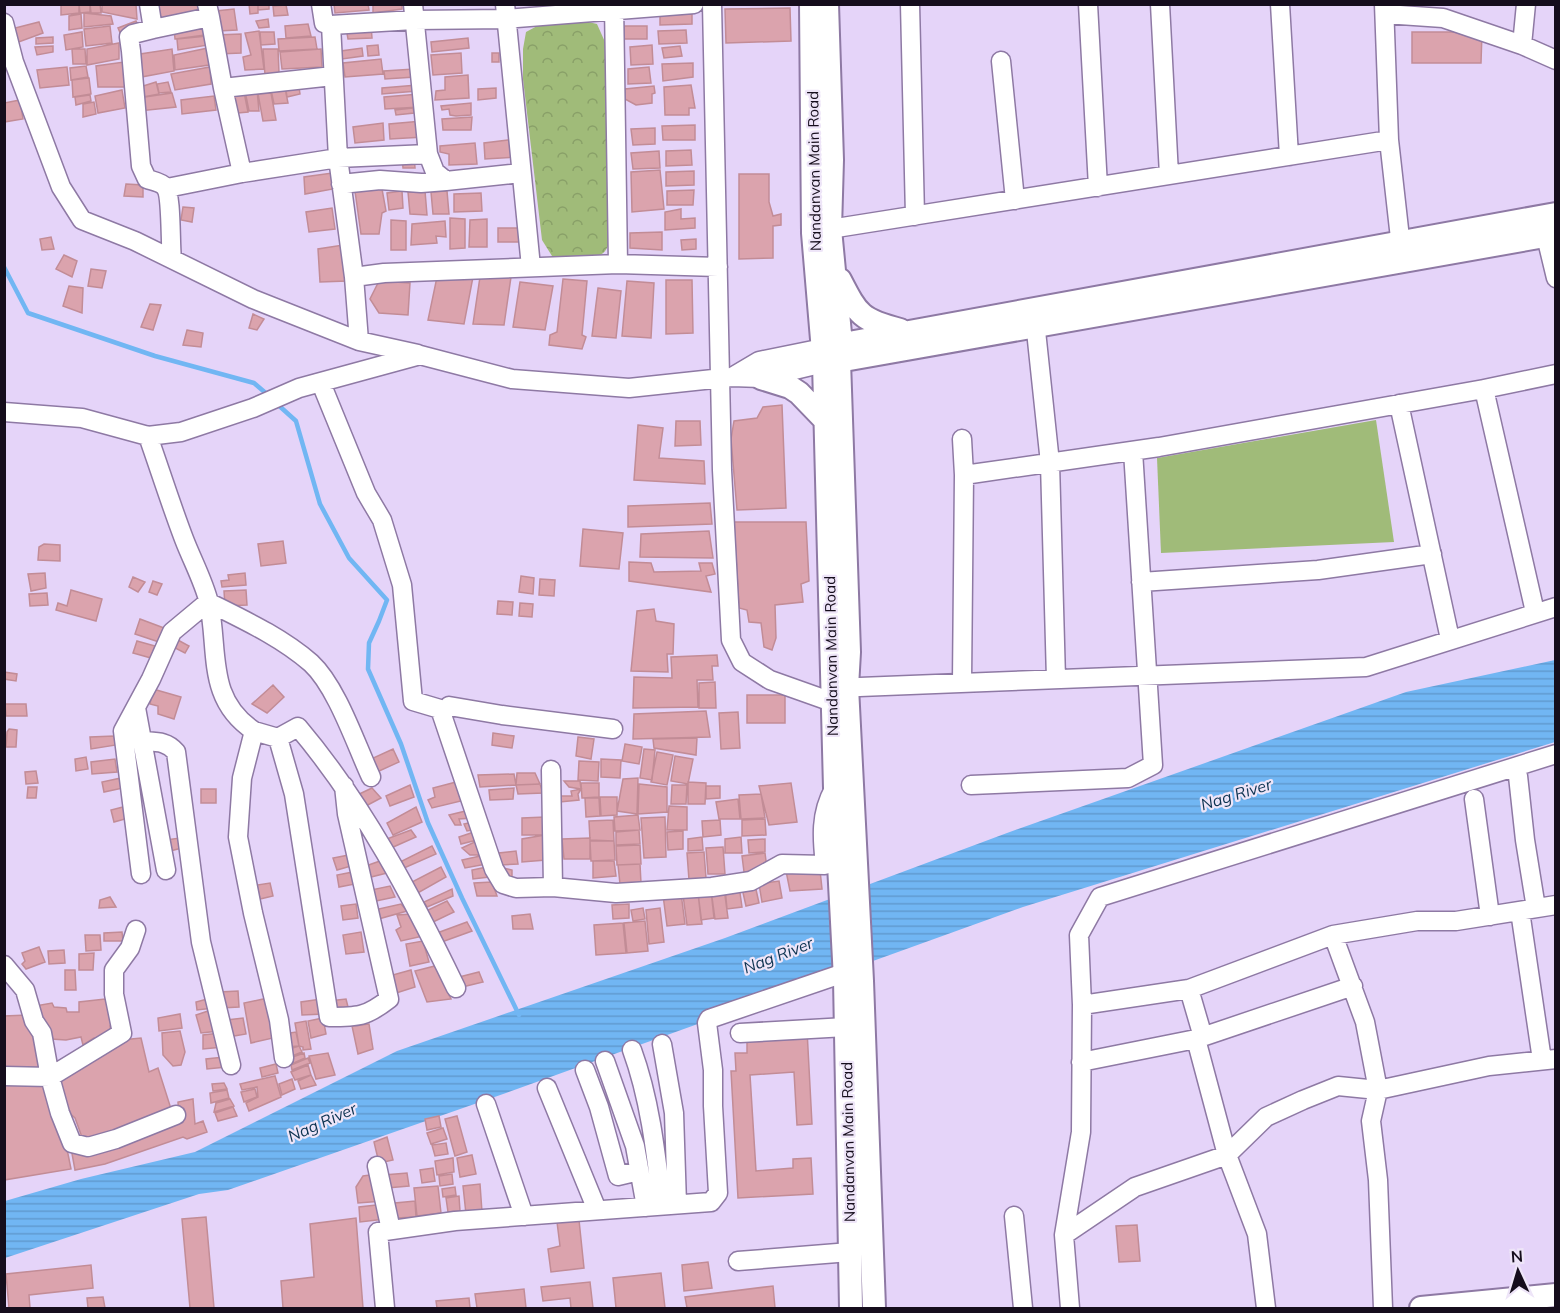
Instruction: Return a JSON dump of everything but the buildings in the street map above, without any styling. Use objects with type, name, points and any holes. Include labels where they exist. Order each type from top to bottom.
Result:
[{"type":"main road","name":"Nandanvan Main Road","points":[[811,4],[813,233],[832,354],[826,421],[837,692],[835,788],[848,880],[851,978],[846,1027],[849,1305]]},
{"type":"main road","points":[[827,4],[832,160],[830,229],[834,268],[832,354],[846,541],[837,692],[848,880]]},
{"type":"main road","points":[[832,354],[1550,225]]},
{"type":"main road","points":[[834,268],[854,308],[873,323],[907,332]]},
{"type":"main road","points":[[832,354],[907,332],[1035,317]]},
{"type":"main road","points":[[761,378],[790,387],[799,393],[826,421]]},
{"type":"main road","points":[[851,978],[876,1305]]},
{"type":"main road","points":[[1421,1308],[1496,1305],[1556,1295]]},
{"type":"street","points":[[149,4],[153,29]]},
{"type":"street","points":[[321,4],[324,22],[331,25],[414,12],[505,12],[694,4]]},
{"type":"street","points":[[712,4],[718,267],[727,378],[722,470],[731,640],[742,662],[770,680],[837,692],[962,682],[1366,667],[1556,606]]},
{"type":"street","points":[[910,4],[915,216]]},
{"type":"street","points":[[1088,4],[1098,187]]},
{"type":"street","points":[[1160,4],[1169,175]]},
{"type":"street","points":[[1280,4],[1289,156]]},
{"type":"street","points":[[1522,45],[1526,4]]},
{"type":"street","points":[[614,8],[618,264]]},
{"type":"street","points":[[1401,251],[1389,140],[1384,9],[1443,18],[1522,45],[1556,60]]},
{"type":"street","points":[[172,260],[169,198],[166,188],[159,182],[147,179],[141,166],[129,37],[208,11],[242,173]]},
{"type":"street","points":[[414,12],[428,154],[435,172],[446,181]]},
{"type":"street","points":[[505,12],[531,267]]},
{"type":"street","points":[[4,23],[14,62],[61,187],[82,220],[135,241],[253,299],[359,341],[512,378],[628,388],[727,378],[761,378],[832,354]]},
{"type":"street","points":[[331,25],[338,158],[354,277],[359,341]]},
{"type":"street","points":[[1001,61],[1015,200]]},
{"type":"street","points":[[223,88],[333,76]]},
{"type":"street","points":[[830,229],[1389,140]]},
{"type":"street","points":[[166,188],[338,158],[428,154]]},
{"type":"street","points":[[341,184],[380,180],[421,183],[521,173]]},
{"type":"street","points":[[1550,225],[1556,278]]},
{"type":"street","points":[[354,277],[384,273],[618,264],[718,267]]},
{"type":"street","points":[[1035,317],[1050,463],[1056,679]]},
{"type":"street","points":[[727,378],[759,362],[832,354]]},
{"type":"street","points":[[4,412],[82,418],[148,436],[180,432],[253,408],[299,388],[420,355]]},
{"type":"street","points":[[964,476],[1133,451],[1484,389],[1556,374]]},
{"type":"street","points":[[321,383],[366,493],[382,520],[402,585],[413,701],[440,708],[494,869],[503,884],[516,888],[553,886],[616,893],[712,887],[751,881],[782,864],[825,865],[822,824],[828,800],[835,788]]},
{"type":"street","points":[[1484,389],[1535,612]]},
{"type":"street","points":[[1399,404],[1450,639]]},
{"type":"street","points":[[148,436],[176,519],[208,602],[217,677],[228,704],[241,722],[254,731],[278,738],[298,727],[326,761],[344,786],[416,904],[456,988]]},
{"type":"street","points":[[962,439],[964,476],[962,682]]},
{"type":"street","points":[[971,785],[1128,778],[1153,765],[1133,451]]},
{"type":"street","points":[[1141,582],[1318,570],[1432,555]]},
{"type":"street","points":[[141,874],[123,731],[172,632],[208,602]]},
{"type":"street","points":[[208,602],[274,636],[312,664],[338,705],[371,777]]},
{"type":"street","points":[[449,706],[613,729]]},
{"type":"street","points":[[136,708],[166,870]]},
{"type":"street","points":[[254,731],[242,778],[238,837],[253,913],[279,1020],[284,1058]]},
{"type":"street","points":[[278,738],[294,794],[329,1017],[357,1017],[373,1011],[389,999],[347,813],[344,786]]},
{"type":"street","points":[[142,741],[161,742],[171,746],[176,752],[201,942],[231,1065]]},
{"type":"street","points":[[1070,1308],[1064,1234],[1082,1132],[1082,1005],[1079,935],[1100,897],[1556,754]]},
{"type":"street","points":[[551,770],[553,886]]},
{"type":"street","points":[[1064,1234],[1135,1187],[1227,1155],[1266,1117],[1338,1086],[1378,1090],[1489,1066],[1549,1060],[1528,910],[1525,840],[1518,776]]},
{"type":"street","points":[[1474,799],[1490,915]]},
{"type":"street","points":[[1082,1005],[1188,989],[1333,934],[1417,921],[1456,921],[1556,905]]},
{"type":"street","points":[[4,1076],[50,1077],[122,1034],[114,994],[114,970],[130,948],[136,930]]},
{"type":"street","points":[[1333,934],[1365,1023],[1378,1090],[1371,1120],[1378,1180],[1383,1308]]},
{"type":"street","points":[[4,965],[25,990],[34,1021],[42,1033],[50,1077],[60,1113],[72,1143],[88,1147],[116,1139],[176,1115]]},
{"type":"street","points":[[385,1308],[378,1232],[455,1221],[711,1202],[718,1193],[713,1070],[707,1023],[709,1019],[851,978]]},
{"type":"street","points":[[1082,1062],[1199,1038],[1353,986]]},
{"type":"street","points":[[1188,989],[1227,1155],[1257,1234],[1266,1308]]},
{"type":"street","points":[[740,1033],[846,1027]]},
{"type":"street","points":[[662,1205],[674,1113],[663,1044]]},
{"type":"street","points":[[632,1050],[640,1072],[662,1205]]},
{"type":"street","points":[[605,1061],[635,1146],[639,1172],[662,1205]]},
{"type":"street","points":[[585,1070],[599,1107],[618,1176],[639,1172]]},
{"type":"street","points":[[547,1088],[597,1210]]},
{"type":"street","points":[[486,1104],[524,1216]]},
{"type":"street","points":[[377,1166],[391,1230]]},
{"type":"street","points":[[1014,1216],[1023,1308]]},
{"type":"street","points":[[738,1261],[850,1252]]},
{"type":"green space","points":[[580,20],[597,24],[605,42],[609,244],[605,252],[600,255],[576,259],[552,256],[542,240],[523,79],[523,49],[526,32],[539,25]]},
{"type":"green space","points":[[1376,420],[1394,542],[1161,553],[1157,458]]},
{"type":"water","name":"Nag River","points":[[1555,660],[1555,742],[1023,907],[506,1093],[228,1190],[199,1194],[5,1258],[5,1201],[81,1179],[195,1152],[397,1051],[725,938],[1007,833],[1406,692]]},
{"type":"waterway","points":[[4,267],[28,313],[155,356],[254,383],[268,395]]},
{"type":"waterway","points":[[276,403],[296,421],[320,504],[349,558],[387,600],[369,643],[368,669],[401,744],[428,823],[519,1015]]}]
